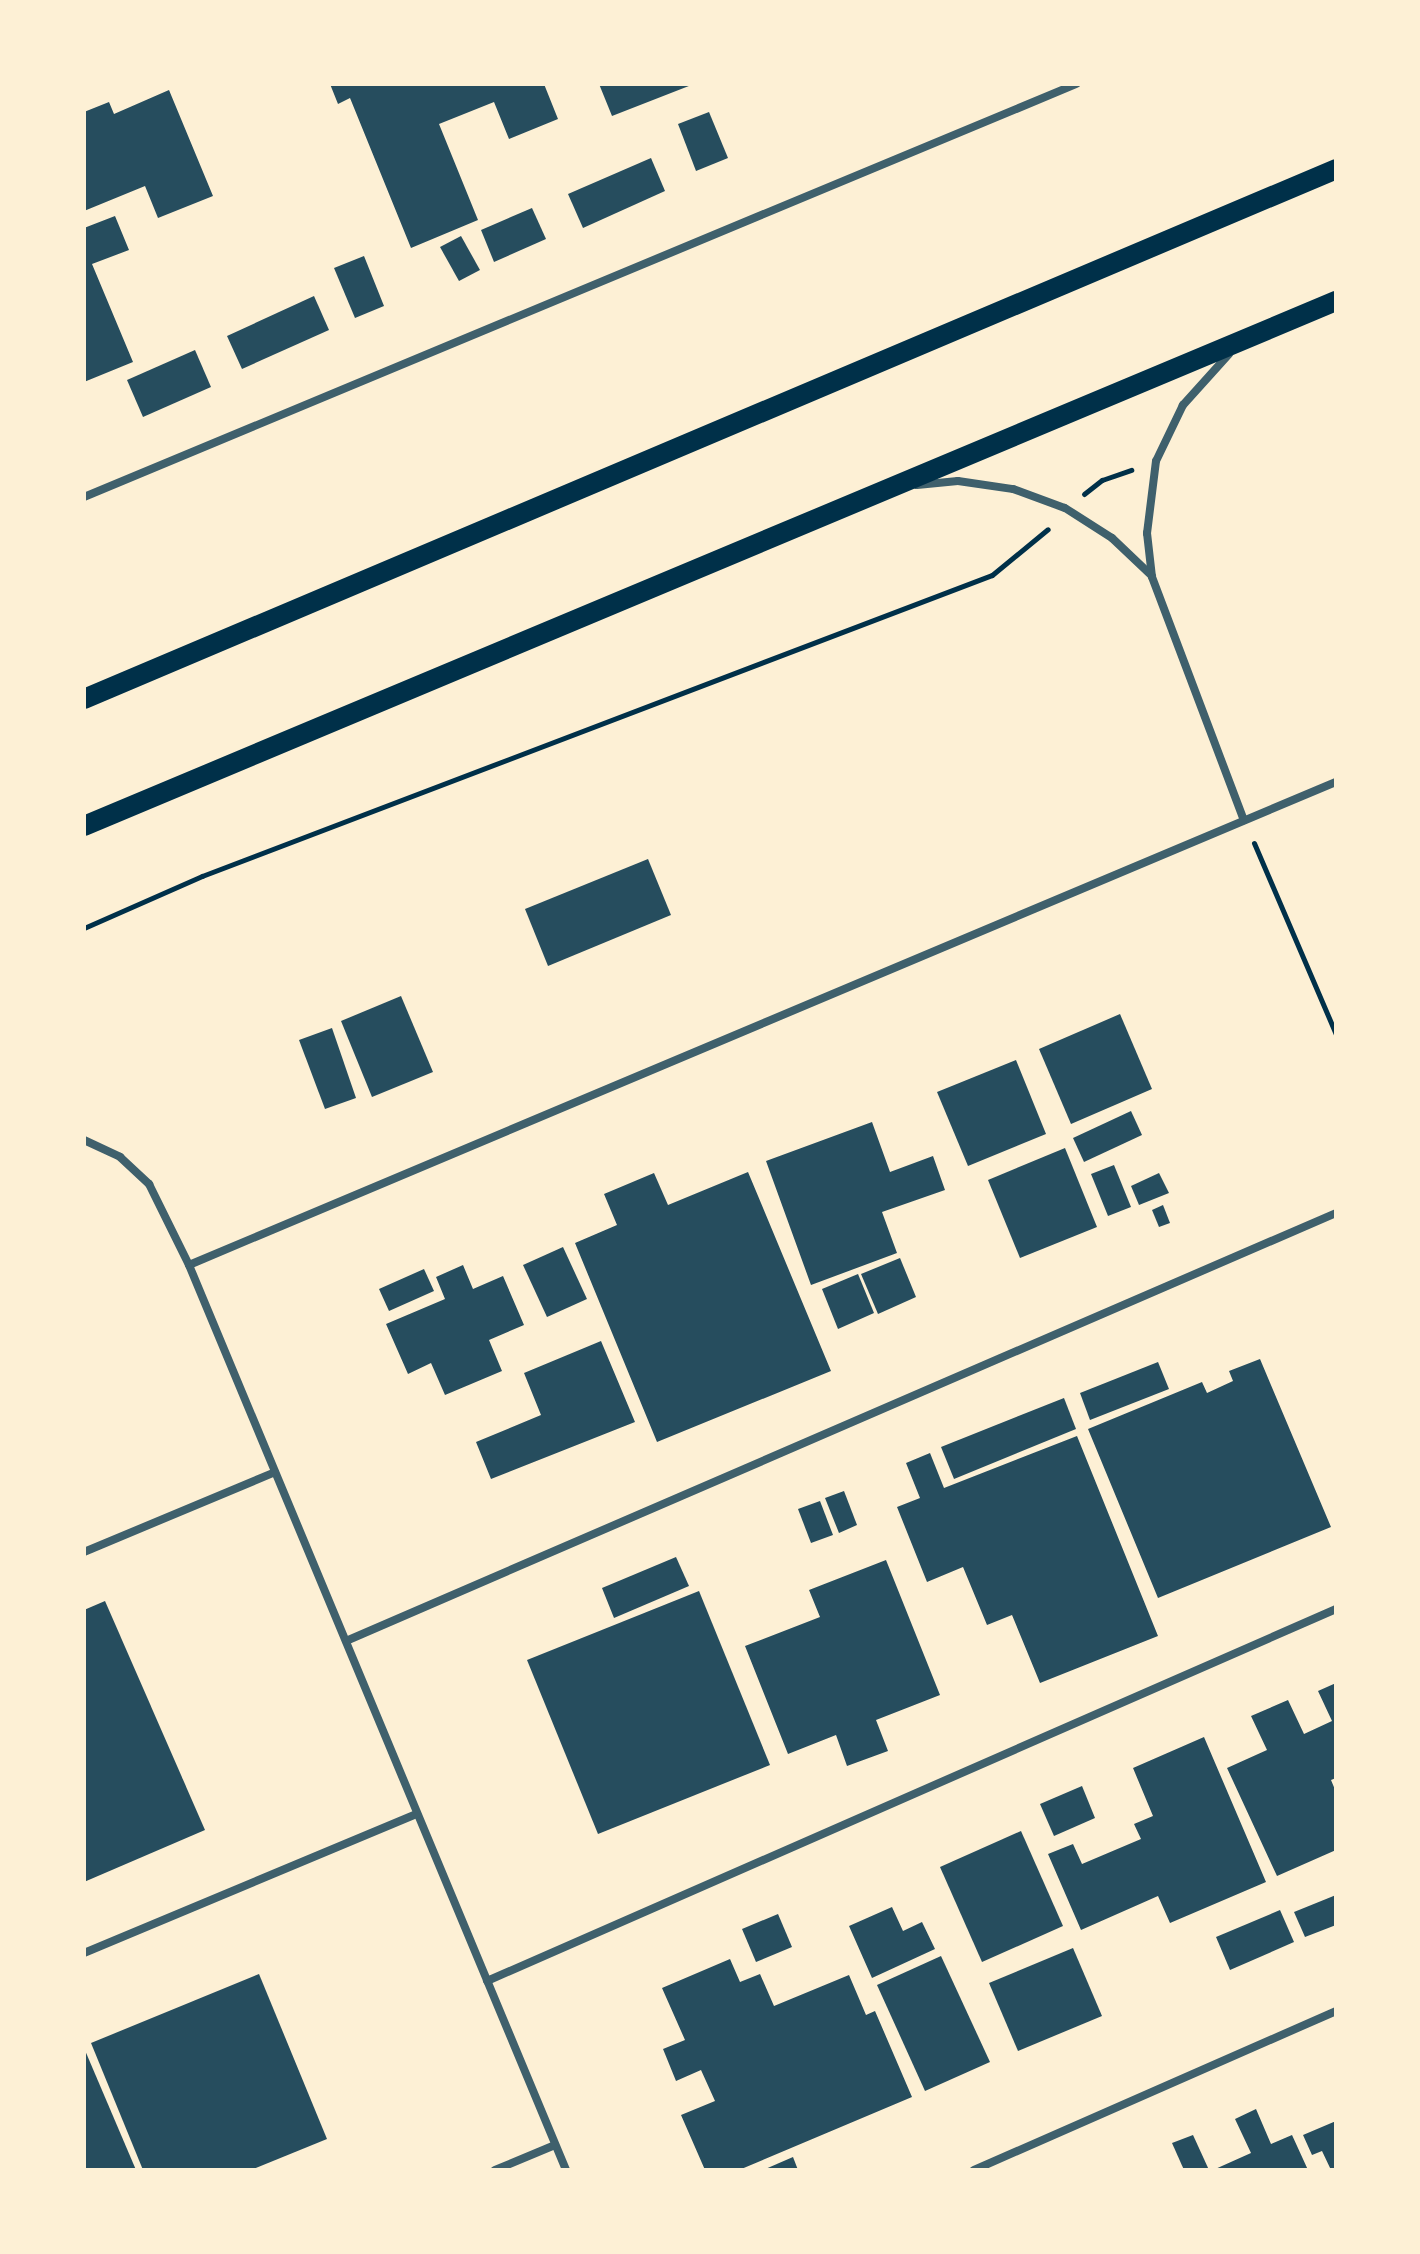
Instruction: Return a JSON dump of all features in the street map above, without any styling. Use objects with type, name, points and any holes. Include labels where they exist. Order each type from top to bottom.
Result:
[{"type":"main road","points":[[84,699],[1336,169]]},
{"type":"main road","points":[[84,826],[1336,301]]},
{"type":"street","points":[[84,497],[1076,84]]},
{"type":"street","points":[[1244,340],[1211,370],[1183,405],[1156,461],[1147,533],[1152,577],[1244,820]]},
{"type":"street","points":[[897,486],[958,481],[1013,489],[1065,508],[1112,538],[1152,577]]},
{"type":"street","points":[[189,1265],[1336,782]]},
{"type":"street","points":[[84,1140],[120,1157],[149,1184],[189,1265],[566,2170]]},
{"type":"street","points":[[346,1641],[1336,1213]]},
{"type":"street","points":[[84,1552],[275,1472]]},
{"type":"street","points":[[487,1981],[1336,1609]]},
{"type":"street","points":[[84,1953],[417,1814]]},
{"type":"street","points":[[974,2170],[1336,2011]]},
{"type":"street","points":[[495,2170],[555,2145]]},
{"type":"path","points":[[84,928],[202,876],[992,575],[1033,543],[1065,508],[1102,480],[1156,461]]},
{"type":"path","points":[[1244,820],[1336,1034]]},
{"type":"building","points":[[330,84],[544,84],[558,119],[509,139],[494,102],[439,124],[478,220],[411,248],[350,98],[338,104]]},
{"type":"building","points":[[599,84],[694,84],[612,116]]},
{"type":"building","points":[[169,90],[213,196],[158,218],[145,186],[84,211],[84,112],[109,102],[114,114]]},
{"type":"building","points":[[709,112],[728,158],[696,171],[678,124]]},
{"type":"building","points":[[651,158],[665,191],[583,228],[568,194]]},
{"type":"building","points":[[532,208],[546,239],[494,262],[481,230]]},
{"type":"building","points":[[115,216],[129,250],[92,264],[133,362],[84,382],[84,228]]},
{"type":"building","points":[[461,236],[480,270],[459,281],[440,247]]},
{"type":"building","points":[[364,256],[384,306],[355,318],[334,268]]},
{"type":"building","points":[[314,296],[329,330],[242,369],[227,336]]},
{"type":"building","points":[[195,350],[211,387],[143,417],[127,380]]},
{"type":"building","points":[[648,859],[671,915],[548,966],[525,909]]},
{"type":"building","points":[[401,996],[433,1072],[372,1097],[341,1021]]},
{"type":"building","points":[[1120,1014],[1152,1089],[1071,1124],[1039,1049]]},
{"type":"building","points":[[332,1028],[356,1098],[325,1109],[299,1040]]},
{"type":"building","points":[[1016,1060],[1046,1134],[968,1166],[937,1092]]},
{"type":"building","points":[[1131,1111],[1142,1135],[1084,1162],[1073,1138]]},
{"type":"building","points":[[872,1122],[890,1172],[933,1156],[945,1190],[882,1212],[897,1253],[811,1285],[766,1161]]},
{"type":"building","points":[[1065,1148],[1097,1227],[1020,1258],[988,1180]]},
{"type":"building","points":[[1114,1165],[1131,1207],[1108,1216],[1091,1174]]},
{"type":"building","points":[[748,1172],[831,1371],[657,1442],[575,1243],[617,1225],[604,1194],[654,1173],[668,1205]]},
{"type":"building","points":[[1159,1173],[1169,1193],[1139,1205],[1131,1186]]},
{"type":"building","points":[[1163,1205],[1170,1223],[1159,1227],[1152,1210]]},
{"type":"building","points":[[563,1247],[587,1299],[547,1317],[523,1265]]},
{"type":"building","points":[[900,1258],[916,1297],[878,1314],[861,1274]]},
{"type":"building","points":[[463,1265],[473,1289],[503,1276],[524,1325],[489,1340],[502,1371],[445,1395],[431,1363],[408,1374],[386,1324],[445,1299],[436,1277]]},
{"type":"building","points":[[424,1269],[434,1291],[389,1311],[379,1289]]},
{"type":"building","points":[[858,1274],[874,1313],[838,1329],[822,1289]]},
{"type":"building","points":[[601,1341],[635,1422],[491,1479],[476,1442],[541,1415],[524,1373]]},
{"type":"building","points":[[1260,1359],[1331,1527],[1158,1598],[1088,1429],[1202,1382],[1207,1393],[1233,1381],[1229,1371]]},
{"type":"building","points":[[1158,1362],[1169,1389],[1090,1420],[1080,1393]]},
{"type":"building","points":[[1064,1398],[1076,1429],[954,1479],[941,1447]]},
{"type":"building","points":[[1077,1436],[1158,1636],[1040,1683],[1012,1615],[987,1625],[963,1567],[927,1582],[897,1507],[920,1498],[906,1463],[930,1453],[944,1488]]},
{"type":"building","points":[[844,1491],[857,1525],[839,1533],[825,1498]]},
{"type":"building","points":[[820,1501],[833,1535],[811,1543],[798,1509]]},
{"type":"building","points":[[676,1557],[689,1586],[614,1618],[602,1588]]},
{"type":"building","points":[[886,1560],[940,1695],[876,1720],[888,1751],[847,1766],[836,1735],[788,1754],[745,1646],[820,1617],[809,1590]]},
{"type":"building","points":[[699,1591],[770,1765],[598,1834],[527,1660]]},
{"type":"building","points":[[105,1601],[205,1830],[84,1882],[84,1610]]},
{"type":"building","points":[[1336,1683],[1336,1778],[1331,1780],[1336,1792],[1336,1850],[1277,1876],[1227,1768],[1267,1750],[1251,1716],[1288,1700],[1304,1734],[1332,1721],[1318,1691]]},
{"type":"building","points":[[1204,1737],[1266,1882],[1170,1923],[1158,1896],[1081,1930],[1048,1854],[1073,1844],[1082,1864],[1141,1839],[1134,1824],[1153,1816],[1133,1768]]},
{"type":"building","points":[[1082,1786],[1095,1818],[1054,1836],[1040,1804]]},
{"type":"building","points":[[1021,1831],[1063,1926],[982,1962],[940,1867]]},
{"type":"building","points":[[1336,1895],[1336,1925],[1305,1937],[1294,1912]]},
{"type":"building","points":[[892,1907],[903,1931],[922,1922],[935,1949],[872,1978],[849,1926]]},
{"type":"building","points":[[1280,1910],[1294,1942],[1230,1970],[1216,1937]]},
{"type":"building","points":[[778,1914],[792,1947],[756,1962],[742,1929]]},
{"type":"building","points":[[1073,1948],[1102,2016],[1018,2051],[989,1983]]},
{"type":"building","points":[[941,1956],[990,2062],[925,2091],[877,1985]]},
{"type":"building","points":[[730,1959],[740,1982],[760,1974],[774,2006],[849,1975],[866,2015],[875,2011],[912,2097],[739,2170],[705,2170],[681,2115],[715,2101],[701,2070],[676,2081],[663,2049],[685,2040],[662,1988]]},
{"type":"building","points":[[259,1974],[327,2139],[251,2170],[143,2170],[91,2043]]},
{"type":"building","points":[[84,2048],[136,2170],[84,2170]]},
{"type":"building","points":[[1256,2109],[1271,2144],[1292,2135],[1308,2170],[1213,2170],[1251,2153],[1235,2119]]},
{"type":"building","points":[[1336,2121],[1336,2170],[1331,2170],[1322,2151],[1312,2155],[1303,2135]]},
{"type":"building","points":[[1193,2135],[1209,2170],[1184,2170],[1172,2143]]},
{"type":"building","points":[[793,2157],[798,2170],[763,2170]]}]
